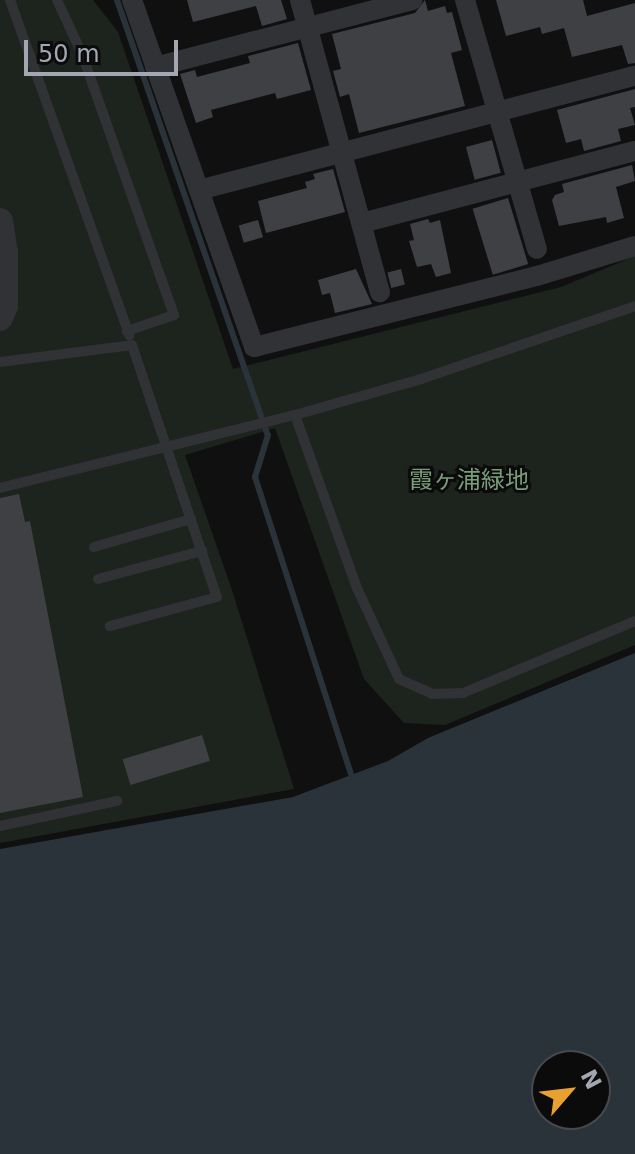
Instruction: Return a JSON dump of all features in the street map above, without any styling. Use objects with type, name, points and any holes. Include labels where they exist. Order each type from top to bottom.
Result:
[{"type":"street","points":[[132,0],[254,347],[537,276],[635,246]]},
{"type":"street","points":[[300,0],[380,292]]},
{"type":"street","points":[[155,67],[412,0]]},
{"type":"street","points":[[465,0],[537,249]]},
{"type":"street","points":[[199,190],[635,76]]},
{"type":"street","points":[[362,223],[635,151]]},
{"type":"street","points":[[0,221],[5,252],[5,306],[0,318]]},
{"type":"lane","points":[[10,0],[132,345],[172,445],[191,519],[217,597],[110,626]]},
{"type":"lane","points":[[57,0],[82,54],[174,315],[127,331]]},
{"type":"lane","points":[[0,488],[295,415],[421,379],[635,306]]},
{"type":"lane","points":[[0,362],[132,345]]},
{"type":"lane","points":[[295,415],[357,588],[399,679],[432,694],[463,693],[635,621]]},
{"type":"lane","points":[[94,547],[191,519]]},
{"type":"lane","points":[[98,579],[202,551]]},
{"type":"lane","points":[[0,826],[117,801]]},
{"type":"green space","name":"霞ヶ浦緑地","points":[[0,0],[93,0],[118,32],[233,369],[561,287],[635,256],[635,645],[445,725],[404,723],[364,679],[275,428],[185,455],[232,590],[294,789],[0,843]]},
{"type":"shaded area","points":[[635,653],[635,1154],[0,1154],[0,849],[293,797],[388,761],[428,738]]},
{"type":"building","points":[[187,0],[281,0],[287,19],[262,26],[256,6],[193,22]]},
{"type":"building","points":[[425,0],[428,11],[445,6],[447,13],[452,12],[462,50],[451,53],[465,106],[359,133],[349,94],[340,97],[333,71],[341,69],[332,34],[415,13]]},
{"type":"building","points":[[496,0],[583,0],[587,16],[635,3],[635,63],[628,64],[622,45],[572,57],[564,28],[542,34],[540,27],[506,36]]},
{"type":"building","points":[[298,43],[311,90],[277,99],[275,93],[211,110],[213,117],[196,123],[180,74],[195,70],[197,77],[250,63],[248,56]]},
{"type":"building","points":[[635,89],[635,107],[630,108],[635,125],[618,129],[621,141],[584,151],[581,139],[566,143],[557,110]]},
{"type":"building","points":[[492,140],[501,173],[475,180],[466,147]]},
{"type":"building","points":[[632,165],[635,181],[616,187],[624,218],[607,223],[606,217],[559,226],[552,200],[555,195],[564,192],[562,184]]},
{"type":"building","points":[[333,169],[345,212],[266,233],[258,201],[307,188],[305,182],[315,179],[313,174]]},
{"type":"building","points":[[508,198],[528,264],[493,275],[473,209]]},
{"type":"building","points":[[428,219],[430,223],[440,220],[451,273],[436,277],[431,264],[417,267],[409,241],[414,240],[410,224]]},
{"type":"building","points":[[258,220],[263,237],[244,243],[239,226]]},
{"type":"building","points":[[356,269],[372,304],[335,313],[330,293],[322,295],[318,280]]},
{"type":"building","points":[[401,269],[405,285],[391,288],[387,272]]},
{"type":"building","points":[[19,494],[25,522],[30,521],[83,797],[0,813],[0,498]]},
{"type":"building","points":[[202,735],[210,761],[131,785],[123,759]]},
{"type":"waterway","points":[[117,0],[268,435],[255,477],[351,774]]}]
